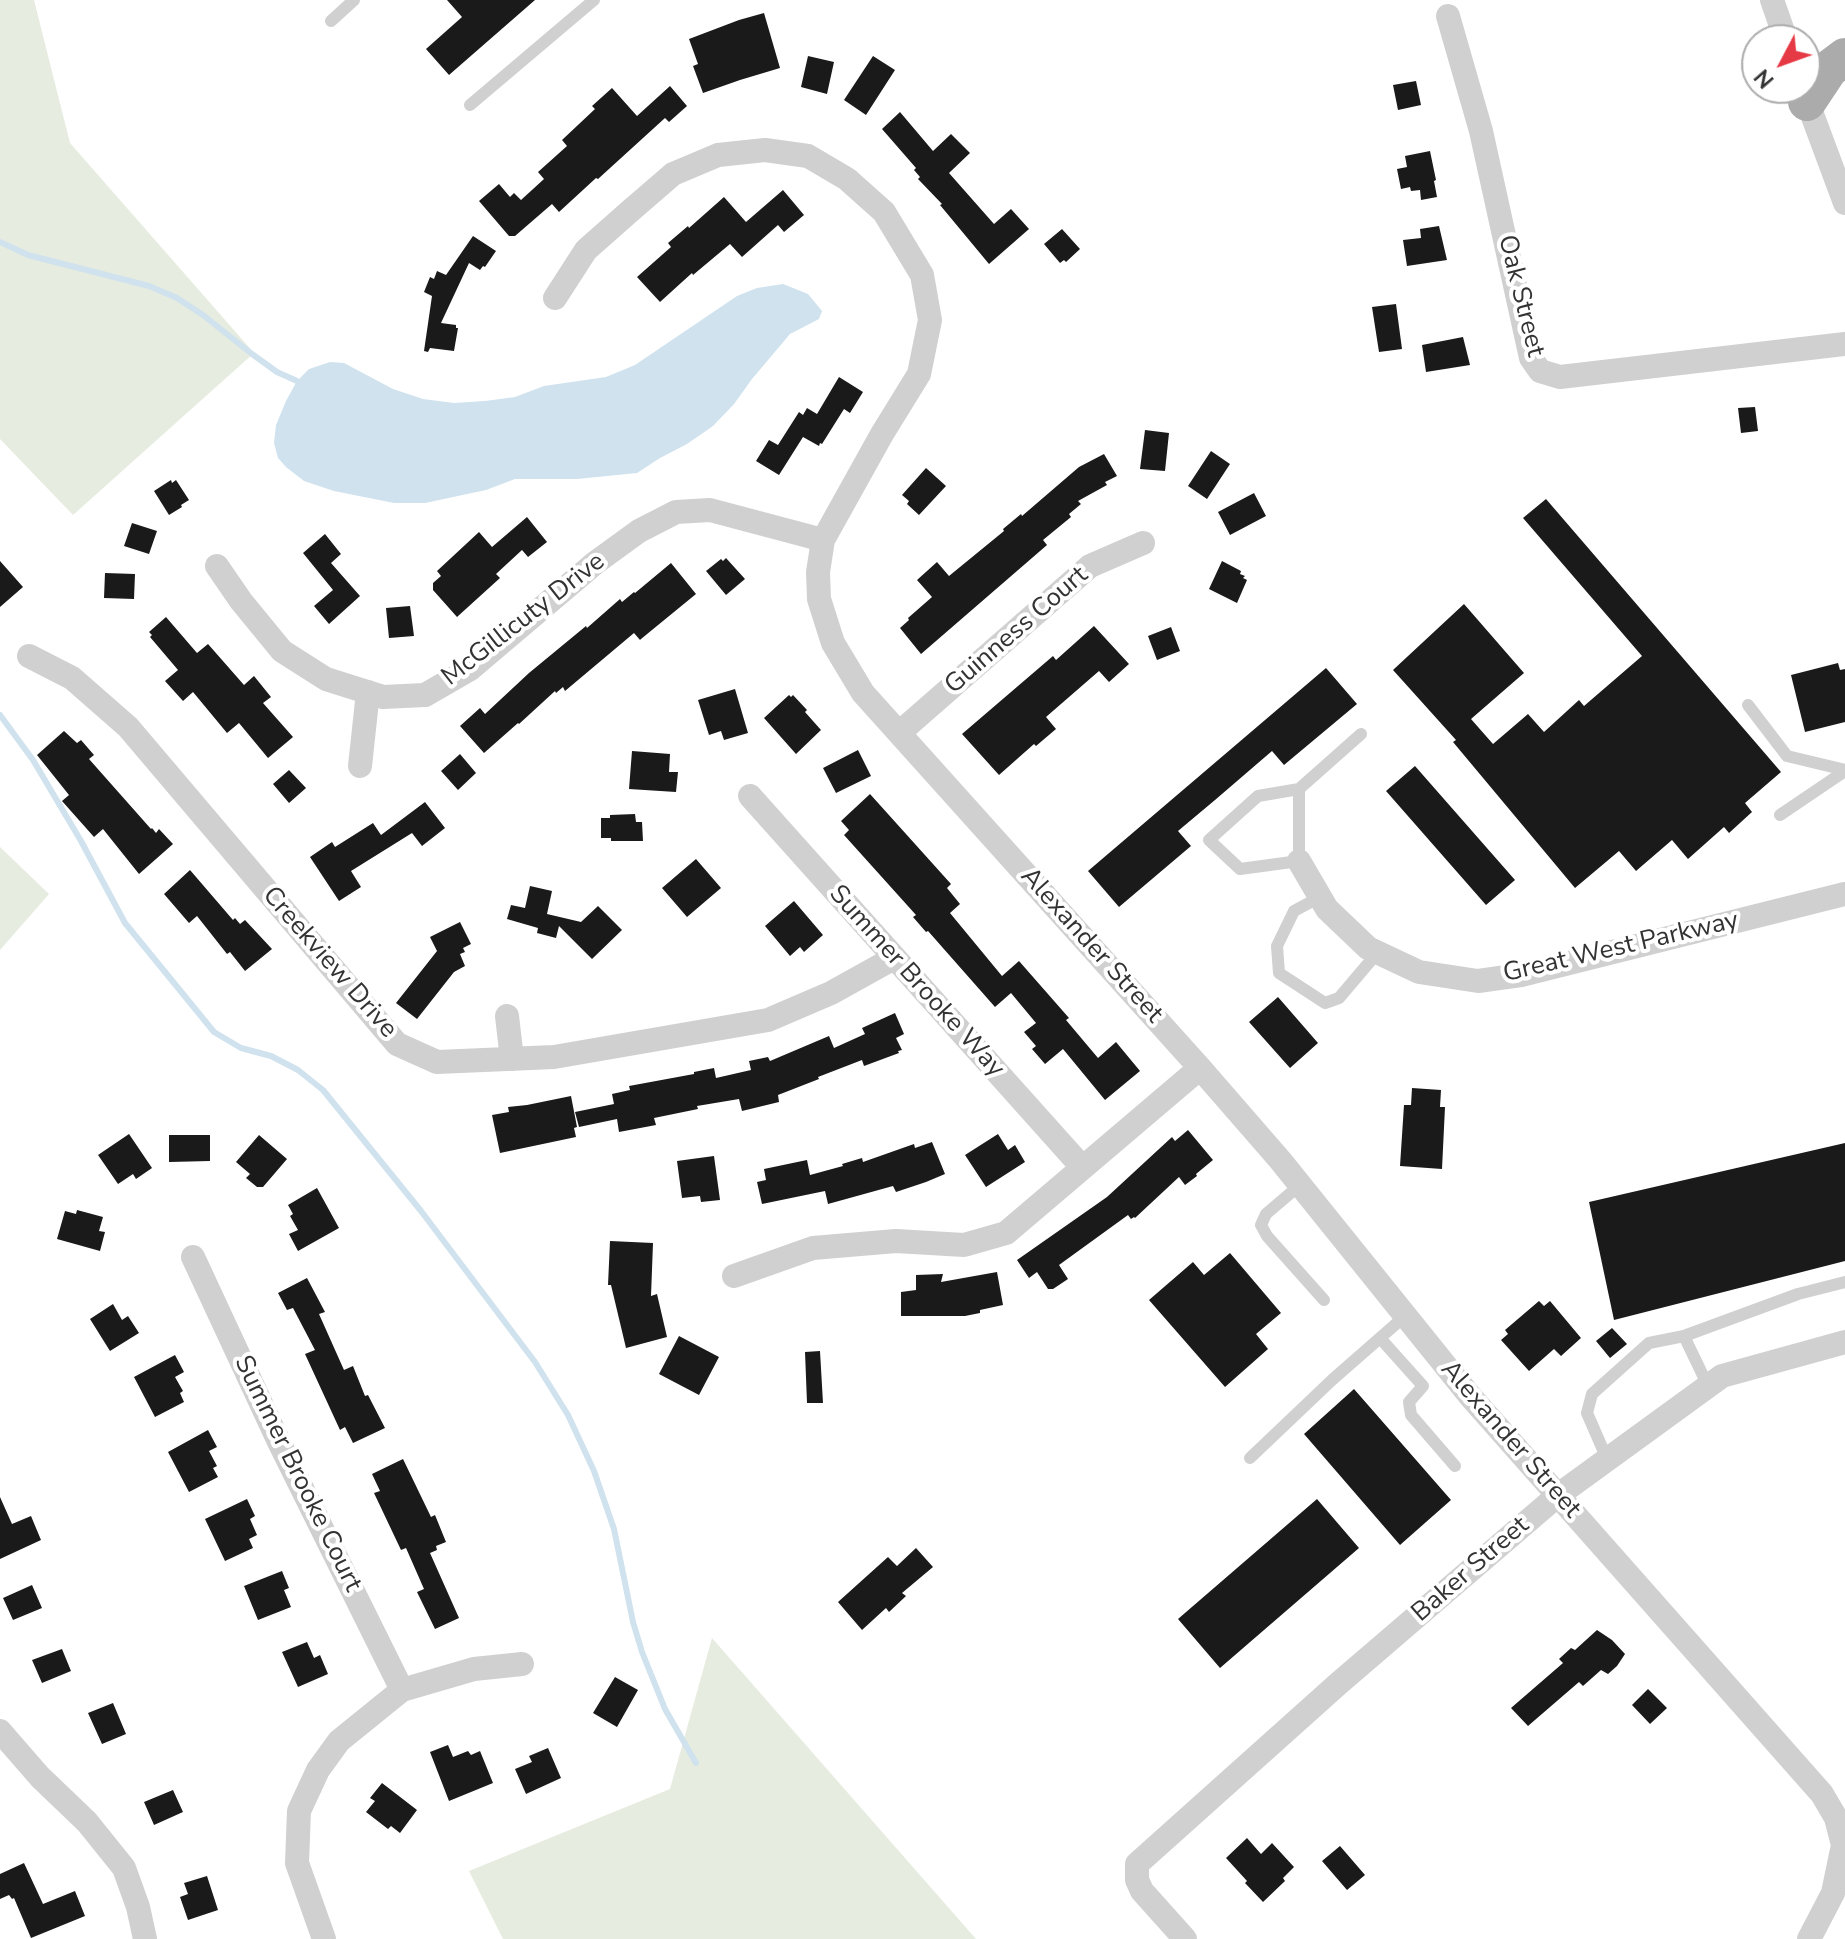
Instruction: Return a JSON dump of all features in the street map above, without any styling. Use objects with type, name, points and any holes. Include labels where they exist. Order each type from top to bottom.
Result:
[{"type":"main road","points":[[1821,77],[1845,57]]},
{"type":"street","points":[[1772,0],[1780,24]]},
{"type":"street","name":"Oak Street","points":[[1448,16],[1481,131],[1531,358],[1540,371],[1560,377],[1845,344]]},
{"type":"street","points":[[1807,104],[1845,203]]},
{"type":"street","name":"Alexander Street","points":[[555,298],[586,250],[629,212],[673,174],[718,155],[765,150],[808,156],[847,179],[884,212],[922,275],[930,320],[919,374],[823,540],[818,572],[819,599],[833,643],[863,693],[1200,1068],[1300,1185],[1446,1367],[1822,1794],[1836,1818],[1843,1845],[1833,1893],[1809,1939]]},
{"type":"street","name":"McGillicuty Drive","points":[[217,566],[282,651],[326,679],[383,697],[425,695],[470,669],[595,563],[639,531],[676,512],[710,510],[823,540]]},
{"type":"street","name":"Guinness Court","points":[[899,733],[1090,566],[1143,543]]},
{"type":"street","name":"Creekview Drive","points":[[29,656],[72,678],[128,727],[397,1044],[437,1062],[554,1057],[768,1020],[831,993],[894,958]]},
{"type":"street","points":[[360,766],[368,692]]},
{"type":"street","name":"Summer Brooke Way","points":[[750,796],[1082,1167]]},
{"type":"street","name":"Great West Parkway","points":[[1299,861],[1327,909],[1368,948],[1419,972],[1478,981],[1521,975],[1845,894]]},
{"type":"street","points":[[507,1016],[512,1059]]},
{"type":"street","points":[[734,1276],[813,1248],[896,1241],[964,1245],[1006,1233],[1200,1068]]},
{"type":"street","name":"Summer Brooke Court","points":[[193,1257],[279,1442],[402,1690]]},
{"type":"street","name":"Baker Street","points":[[1185,1939],[1142,1891],[1137,1880],[1137,1864],[1338,1684],[1557,1496],[1607,1459],[1722,1376],[1845,1342]]},
{"type":"street","points":[[324,1939],[297,1863],[299,1811],[318,1770],[339,1741],[402,1690],[474,1669],[522,1664]]},
{"type":"street","points":[[0,1731],[40,1777],[87,1822],[124,1868],[145,1939]]},
{"type":"lane","points":[[331,21],[354,0]]},
{"type":"lane","points":[[470,105],[594,0]]},
{"type":"lane","points":[[1748,705],[1787,756],[1845,771]]},
{"type":"lane","points":[[1299,789],[1299,861],[1240,869],[1209,840],[1258,796],[1299,789],[1361,734]]},
{"type":"lane","points":[[1780,815],[1845,771]]},
{"type":"lane","points":[[1320,897],[1294,911],[1277,946],[1279,973],[1325,1003],[1339,998],[1378,952]]},
{"type":"lane","points":[[1300,1185],[1266,1214],[1261,1225],[1267,1236],[1324,1300]]},
{"type":"lane","points":[[1607,1459],[1587,1413],[1592,1394],[1649,1343],[1684,1336],[1798,1294],[1845,1282]]},
{"type":"lane","points":[[1250,1458],[1405,1316]]},
{"type":"lane","points":[[1684,1336],[1708,1386]]},
{"type":"lane","points":[[1380,1338],[1423,1386]]},
{"type":"lane","points":[[1446,1367],[1409,1402],[1411,1415],[1455,1466]]},
{"type":"shaded area","points":[[0,0],[34,0],[70,143],[254,353],[73,515],[0,439]]},
{"type":"shaded area","points":[[0,847],[49,894],[0,950]]},
{"type":"shaded area","points":[[712,1638],[976,1939],[503,1939],[469,1871],[670,1789]]},
{"type":"water","points":[[783,284],[808,294],[822,311],[819,319],[790,334],[713,426],[637,473],[577,479],[515,479],[486,490],[425,503],[394,503],[334,491],[304,481],[278,458],[274,443],[276,425],[297,381],[309,369],[330,362],[344,363],[393,389],[423,399],[454,403],[515,397],[544,386],[606,377],[635,365],[737,296],[757,288]]},
{"type":"building","points":[[447,0],[535,0],[449,75],[426,49],[462,17]]},
{"type":"building","points":[[764,13],[780,68],[703,93],[693,66],[698,64],[689,39]]},
{"type":"building","points":[[808,56],[834,62],[827,94],[801,87]]},
{"type":"building","points":[[873,56],[895,70],[866,115],[844,100]]},
{"type":"building","points":[[1416,81],[1421,105],[1398,110],[1393,85]]},
{"type":"building","points":[[670,86],[687,106],[669,122],[665,118],[559,212],[552,204],[515,236],[509,236],[479,201],[499,184],[510,197],[514,193],[521,200],[544,179],[538,172],[567,146],[562,140],[612,88],[637,116]]},
{"type":"building","points":[[900,112],[933,151],[951,134],[970,153],[949,173],[994,224],[1011,209],[1029,229],[989,264],[918,179],[916,168],[882,129]]},
{"type":"building","points":[[1430,151],[1437,197],[1421,200],[1420,190],[1411,191],[1410,187],[1401,189],[1397,169],[1407,167],[1405,156]]},
{"type":"building","points":[[783,190],[804,215],[784,232],[778,225],[742,257],[730,244],[660,302],[637,277],[671,247],[668,243],[724,197],[746,222]]},
{"type":"building","points":[[1439,226],[1447,260],[1407,266],[1403,240],[1421,238],[1420,229]]},
{"type":"building","points":[[1062,229],[1080,249],[1066,262],[1060,263],[1044,244]]},
{"type":"building","points":[[473,236],[496,251],[480,270],[469,263],[441,323],[458,328],[454,351],[430,348],[428,352],[424,351],[432,296],[424,292],[430,277],[434,279],[437,271],[446,275]]},
{"type":"building","points":[[1396,304],[1402,349],[1379,352],[1372,307]]},
{"type":"building","points":[[1463,337],[1470,365],[1426,372],[1422,345]]},
{"type":"building","points":[[839,377],[863,392],[850,413],[844,409],[822,444],[819,446],[803,437],[779,475],[756,461],[769,440],[778,445],[799,412],[803,415],[807,408],[817,414]]},
{"type":"building","points":[[1755,407],[1758,431],[1741,433],[1738,408]]},
{"type":"building","points":[[1145,430],[1169,433],[1165,471],[1140,469]]},
{"type":"building","points":[[1211,451],[1230,464],[1207,499],[1188,486]]},
{"type":"building","points":[[1104,454],[1117,476],[1078,501],[1081,504],[1069,514],[1071,517],[1043,540],[1047,545],[921,654],[900,628],[932,597],[917,580],[937,562],[949,576],[1079,467]]},
{"type":"building","points":[[926,468],[946,486],[919,515],[902,495]]},
{"type":"building","points":[[171,480],[172,483],[176,480],[189,500],[169,515],[154,491]]},
{"type":"building","points":[[1254,493],[1266,516],[1230,535],[1218,512]]},
{"type":"building","points":[[1546,499],[1781,772],[1745,803],[1752,812],[1729,833],[1724,827],[1688,859],[1672,840],[1636,871],[1619,851],[1575,888],[1453,742],[1456,740],[1393,670],[1464,604],[1524,673],[1471,719],[1493,744],[1528,714],[1544,732],[1579,700],[1584,706],[1642,656],[1523,518]]},
{"type":"building","points":[[527,517],[547,542],[528,557],[522,550],[496,574],[500,578],[457,617],[433,590],[433,583],[441,576],[437,571],[479,532],[492,547]]},
{"type":"building","points":[[132,523],[157,531],[149,554],[124,546]]},
{"type":"building","points":[[325,534],[341,554],[331,563],[360,596],[329,624],[314,606],[333,590],[303,553]]},
{"type":"building","points":[[726,558],[745,579],[726,595],[706,571]]},
{"type":"building","points":[[0,561],[23,587],[0,607]]},
{"type":"building","points":[[1222,561],[1241,571],[1240,574],[1247,580],[1237,603],[1209,589]]},
{"type":"building","points":[[671,563],[696,594],[640,640],[634,633],[565,691],[563,687],[555,691],[484,753],[460,726],[480,708],[485,714],[586,626],[620,599],[622,602],[635,593]]},
{"type":"building","points":[[105,573],[135,574],[134,599],[104,598]]},
{"type":"building","points":[[410,606],[414,636],[389,638],[386,608]]},
{"type":"building","points":[[166,617],[197,653],[208,644],[244,685],[254,676],[271,697],[263,703],[293,737],[268,758],[239,723],[227,733],[193,692],[183,701],[165,681],[178,670],[150,637],[149,632]]},
{"type":"building","points":[[1094,626],[1129,664],[1109,682],[1099,671],[1046,717],[1056,729],[999,775],[962,734],[1053,656],[1056,660]]},
{"type":"building","points":[[1171,627],[1180,651],[1157,660],[1148,636]]},
{"type":"building","points":[[1838,663],[1840,670],[1845,669],[1845,722],[1805,732],[1791,675]]},
{"type":"building","points":[[1326,668],[1357,704],[1284,765],[1272,751],[1178,831],[1191,846],[1119,907],[1088,871]]},
{"type":"building","points":[[735,689],[748,733],[724,740],[721,731],[709,735],[698,700]]},
{"type":"building","points":[[789,695],[793,695],[807,710],[805,712],[821,730],[796,754],[764,718]]},
{"type":"building","points":[[64,731],[77,743],[81,740],[94,755],[89,759],[151,829],[156,833],[159,829],[173,844],[139,874],[103,829],[94,837],[62,801],[69,795],[37,755]]},
{"type":"building","points":[[858,750],[871,776],[836,793],[823,768]]},
{"type":"building","points":[[632,751],[670,754],[669,772],[678,772],[676,792],[629,789]]},
{"type":"building","points":[[460,754],[476,773],[458,790],[441,771]]},
{"type":"building","points":[[1415,766],[1515,880],[1486,905],[1386,791]]},
{"type":"building","points":[[289,770],[306,788],[289,803],[273,784]]},
{"type":"building","points":[[870,794],[951,884],[947,888],[960,904],[950,913],[1002,976],[1019,961],[1069,1018],[1066,1020],[1098,1058],[1116,1042],[1140,1071],[1105,1100],[1063,1049],[1045,1064],[1032,1049],[1036,1046],[1024,1032],[1036,1023],[1011,993],[995,1007],[844,835],[849,830],[841,821]]},
{"type":"building","points":[[425,802],[445,828],[422,846],[412,833],[351,871],[361,887],[339,901],[310,857],[332,842],[335,847],[373,823],[381,835]]},
{"type":"building","points":[[635,814],[636,822],[642,822],[643,841],[601,838],[601,818]]},
{"type":"building","points":[[696,859],[721,888],[687,917],[662,888]]},
{"type":"building","points":[[190,870],[233,920],[235,918],[240,924],[245,920],[272,949],[245,971],[197,916],[189,923],[164,894]]},
{"type":"building","points":[[530,886],[552,891],[547,914],[581,922],[598,906],[622,930],[592,959],[559,926],[556,938],[537,933],[538,928],[507,919],[511,905],[525,908]]},
{"type":"building","points":[[794,901],[823,935],[804,952],[800,947],[790,956],[765,926]]},
{"type":"building","points":[[460,922],[471,944],[463,948],[465,952],[460,954],[465,966],[454,972],[417,1019],[396,1003],[437,951],[430,937]]},
{"type":"building","points":[[1278,997],[1318,1043],[1290,1068],[1249,1022]]},
{"type":"building","points":[[895,1013],[904,1034],[896,1038],[902,1050],[899,1053],[864,1066],[862,1060],[818,1077],[778,1095],[779,1102],[742,1111],[739,1099],[697,1106],[698,1109],[654,1118],[656,1125],[619,1132],[617,1119],[579,1127],[575,1112],[614,1104],[612,1094],[630,1090],[629,1086],[714,1068],[716,1078],[751,1070],[749,1061],[768,1057],[770,1061],[829,1036],[834,1048],[865,1034],[862,1028]]},
{"type":"building","points":[[1412,1088],[1441,1090],[1440,1107],[1445,1107],[1442,1169],[1400,1166],[1404,1105],[1411,1105]]},
{"type":"building","points":[[571,1096],[576,1137],[500,1153],[492,1115],[509,1112],[508,1107]]},
{"type":"building","points":[[1188,1130],[1213,1160],[1197,1176],[1185,1185],[1179,1177],[1135,1218],[1131,1219],[1128,1215],[1059,1265],[1068,1279],[1053,1289],[1048,1289],[1037,1272],[1029,1278],[1017,1260],[1107,1197],[1172,1137],[1175,1141]]},
{"type":"building","points":[[129,1134],[152,1168],[136,1179],[133,1174],[118,1184],[98,1155]]},
{"type":"building","points":[[998,1134],[1008,1150],[1015,1145],[1025,1162],[986,1187],[965,1155]]},
{"type":"building","points":[[169,1135],[210,1135],[210,1161],[169,1162]]},
{"type":"building","points":[[259,1135],[287,1159],[263,1187],[257,1187],[246,1178],[250,1174],[236,1162]]},
{"type":"building","points":[[932,1142],[945,1174],[926,1182],[896,1192],[893,1186],[828,1204],[825,1191],[762,1204],[757,1182],[766,1180],[764,1169],[807,1160],[810,1175],[862,1158],[863,1162],[914,1144],[915,1148]]},
{"type":"building","points":[[1845,1143],[1845,1261],[1614,1320],[1589,1202]]},
{"type":"building","points":[[714,1156],[720,1200],[701,1202],[700,1196],[682,1198],[677,1161]]},
{"type":"building","points":[[317,1188],[339,1228],[298,1251],[289,1234],[298,1230],[288,1205]]},
{"type":"building","points":[[77,1210],[103,1217],[99,1231],[105,1232],[100,1251],[57,1239],[65,1211],[76,1214]]},
{"type":"building","points":[[610,1241],[653,1243],[651,1296],[657,1294],[667,1337],[626,1348],[611,1285],[608,1285]]},
{"type":"building","points":[[1230,1253],[1281,1313],[1256,1334],[1268,1349],[1225,1387],[1149,1300],[1193,1262],[1204,1275]]},
{"type":"building","points":[[997,1272],[1003,1305],[965,1316],[901,1316],[901,1292],[916,1290],[916,1275],[943,1274],[941,1282]]},
{"type":"building","points":[[307,1278],[325,1312],[319,1314],[344,1370],[353,1366],[365,1396],[368,1395],[385,1428],[353,1443],[345,1427],[340,1430],[305,1354],[315,1350],[293,1308],[287,1310],[278,1293]]},
{"type":"building","points":[[1539,1301],[1544,1306],[1550,1301],[1581,1338],[1561,1356],[1554,1349],[1529,1371],[1501,1340],[1508,1334],[1505,1330]]},
{"type":"building","points":[[113,1304],[122,1320],[128,1316],[139,1333],[110,1351],[90,1319]]},
{"type":"building","points":[[1612,1328],[1627,1344],[1610,1358],[1596,1341]]},
{"type":"building","points":[[679,1336],[719,1357],[699,1395],[659,1374]]},
{"type":"building","points":[[820,1351],[823,1403],[807,1403],[805,1352]]},
{"type":"building","points":[[175,1355],[184,1372],[175,1377],[183,1391],[180,1393],[184,1402],[155,1417],[134,1377]]},
{"type":"building","points":[[1354,1389],[1451,1500],[1400,1545],[1304,1434]]},
{"type":"building","points":[[208,1430],[217,1447],[209,1451],[217,1466],[213,1468],[218,1477],[189,1492],[168,1452]]},
{"type":"building","points":[[403,1459],[431,1517],[435,1515],[446,1542],[430,1553],[459,1618],[435,1629],[417,1592],[424,1589],[406,1548],[401,1550],[374,1493],[380,1491],[372,1474]]},
{"type":"building","points":[[0,1497],[12,1524],[31,1516],[41,1540],[0,1559]]},
{"type":"building","points":[[247,1499],[255,1516],[250,1519],[257,1535],[249,1539],[253,1548],[225,1561],[205,1519]]},
{"type":"building","points":[[1317,1499],[1359,1548],[1220,1668],[1178,1619]]},
{"type":"building","points":[[916,1548],[933,1567],[902,1593],[906,1596],[889,1612],[886,1608],[862,1630],[838,1602],[888,1557],[897,1566]]},
{"type":"building","points":[[282,1571],[289,1588],[284,1590],[291,1607],[258,1620],[244,1586]]},
{"type":"building","points":[[32,1585],[42,1608],[13,1620],[3,1598]]},
{"type":"building","points":[[1597,1630],[1625,1654],[1617,1666],[1608,1674],[1601,1670],[1583,1686],[1579,1682],[1528,1726],[1511,1708],[1563,1663],[1559,1659],[1571,1648],[1575,1650]]},
{"type":"building","points":[[307,1642],[314,1658],[320,1655],[328,1674],[298,1687],[282,1652]]},
{"type":"building","points":[[62,1649],[71,1671],[42,1683],[32,1660]]},
{"type":"building","points":[[615,1677],[638,1690],[617,1727],[593,1713]]},
{"type":"building","points":[[1648,1689],[1667,1708],[1650,1724],[1632,1705]]},
{"type":"building","points":[[113,1703],[126,1734],[102,1744],[88,1713]]},
{"type":"building","points":[[448,1745],[453,1757],[468,1751],[471,1755],[480,1751],[493,1783],[449,1801],[430,1752]]},
{"type":"building","points":[[548,1748],[561,1778],[526,1794],[515,1769],[532,1762],[529,1756]]},
{"type":"building","points":[[382,1783],[417,1810],[400,1833],[391,1826],[388,1829],[366,1812],[375,1801],[370,1798]]},
{"type":"building","points":[[173,1790],[183,1812],[154,1825],[144,1802]]},
{"type":"building","points":[[1247,1838],[1261,1854],[1272,1843],[1294,1867],[1283,1878],[1285,1881],[1263,1902],[1226,1858]]},
{"type":"building","points":[[1340,1846],[1365,1875],[1347,1890],[1322,1861]]},
{"type":"building","points":[[24,1863],[43,1904],[75,1891],[85,1916],[31,1938],[14,1898],[9,1895],[0,1899],[0,1874]]},
{"type":"building","points":[[207,1876],[218,1910],[188,1920],[180,1897],[188,1894],[184,1883]]},
{"type":"waterway","points":[[0,242],[28,255],[149,286],[177,298],[277,372],[297,381]]},
{"type":"waterway","points":[[0,715],[33,760],[125,923],[214,1032],[241,1048],[271,1056],[298,1070],[323,1090],[421,1211],[535,1362],[568,1415],[594,1471],[614,1529],[642,1652],[665,1709],[696,1763]]}]
